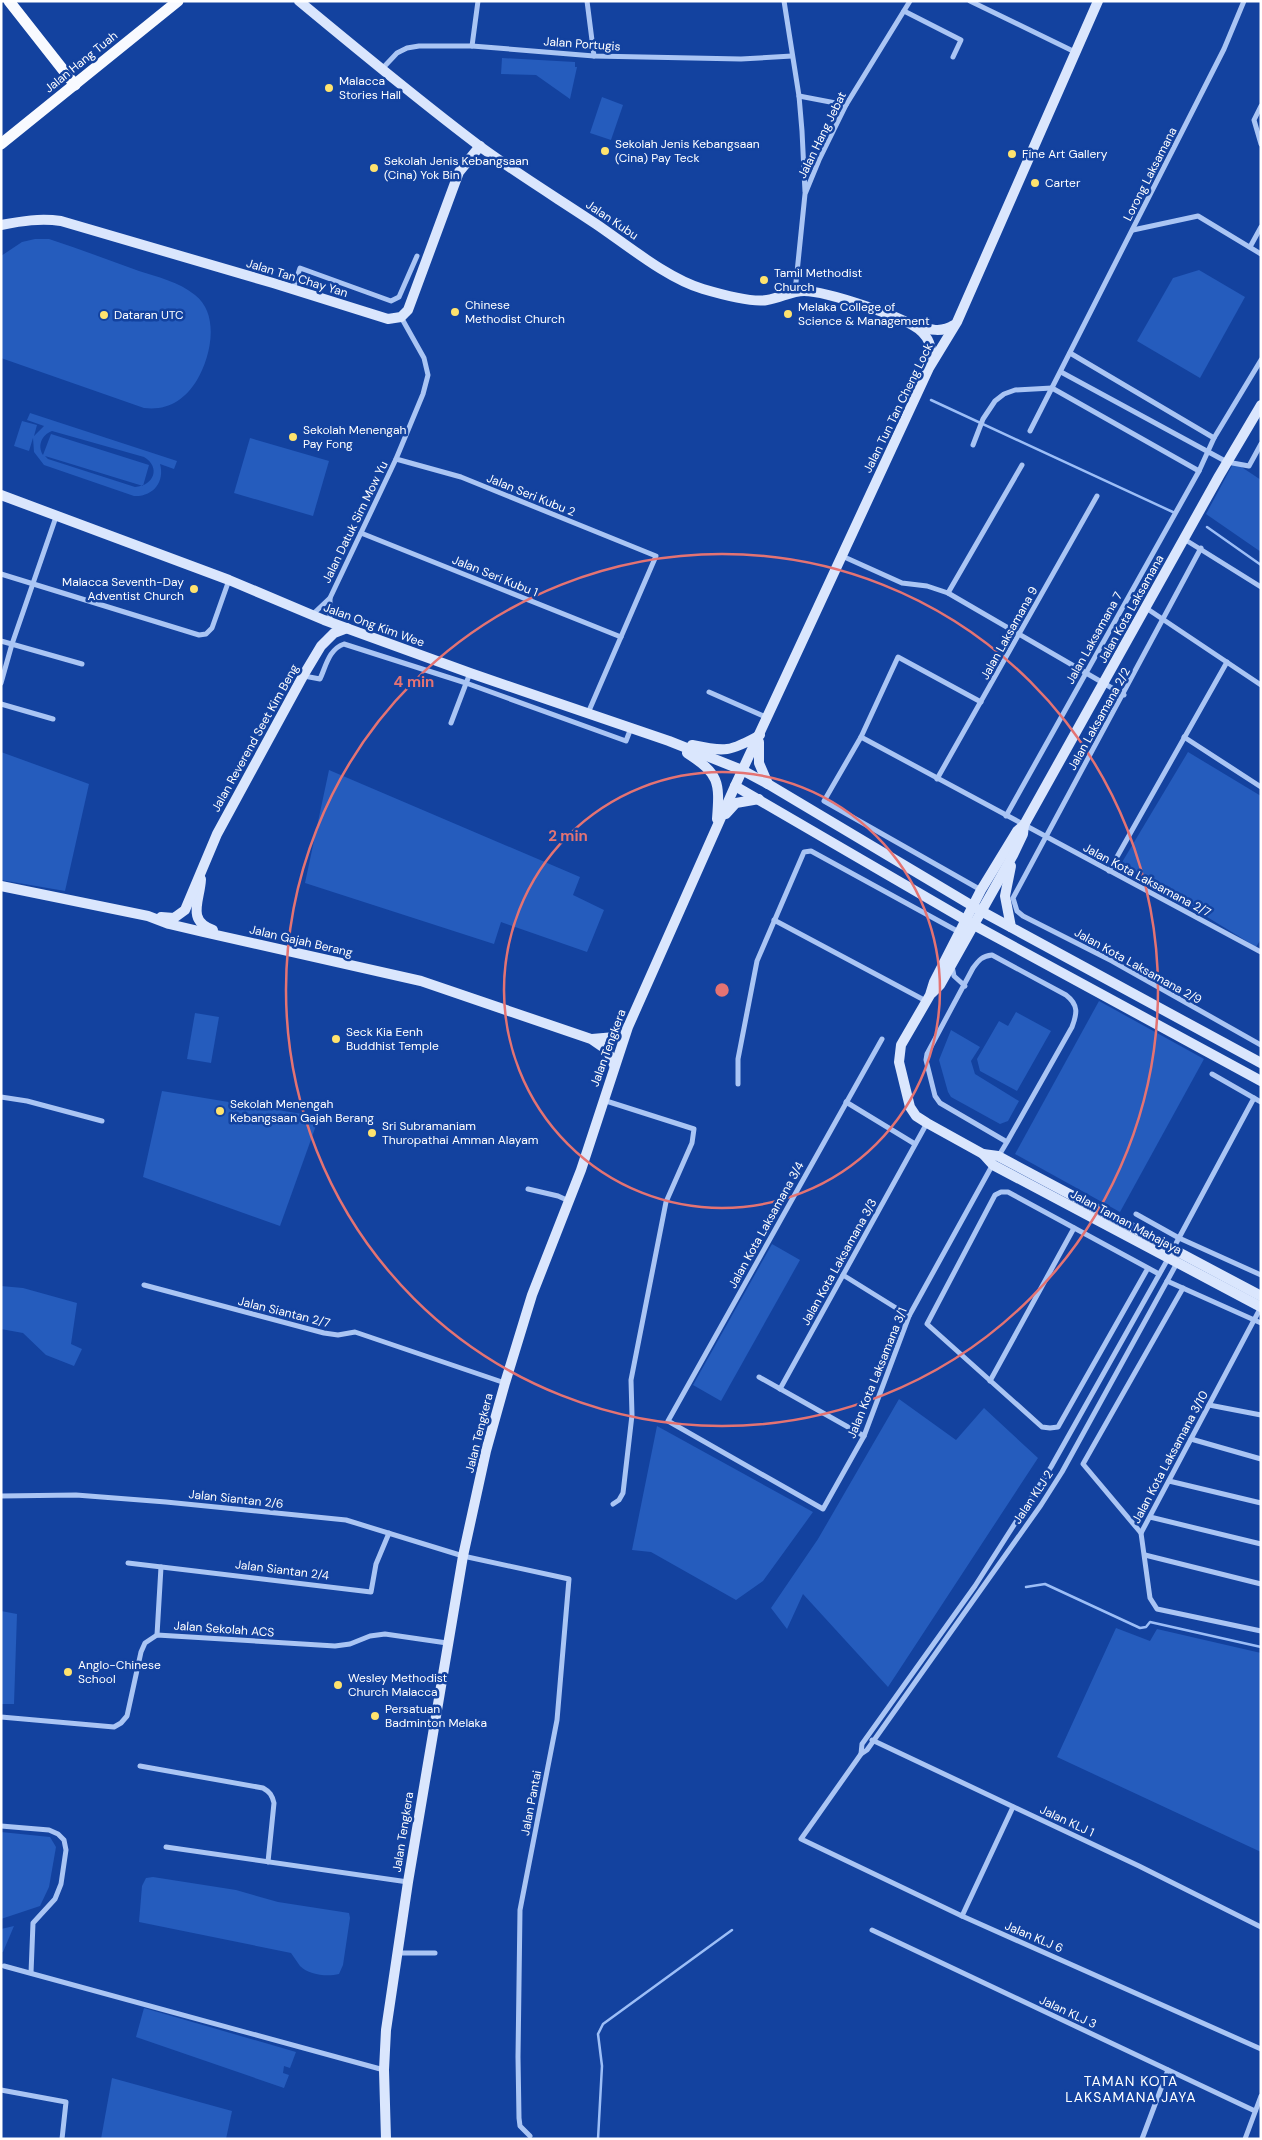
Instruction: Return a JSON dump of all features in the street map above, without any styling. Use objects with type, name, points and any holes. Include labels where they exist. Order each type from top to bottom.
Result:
[{"type":"main road","points":[[10,1],[75,84]]},
{"type":"main road","name":"Jalan Hang Tuah","points":[[1,144],[178,1]]},
{"type":"main road","name":"Jalan Kubu","points":[[299,1],[380,70],[480,146],[652,262],[688,283],[703,289],[755,300],[770,300],[804,291],[819,293],[910,323],[927,338],[932,353],[929,368]]},
{"type":"main road","name":"Jalan Tun Tan Cheng Lock","points":[[742,770],[768,718],[929,368],[955,325],[997,234],[1098,1]]},
{"type":"main road","points":[[401,317],[408,310],[459,172],[480,146]]},
{"type":"main road","name":"Jalan Tan Chay Yan","points":[[1,225],[46,218],[61,221],[388,319],[401,317]]},
{"type":"main road","points":[[910,323],[938,330],[945,330],[955,325]]},
{"type":"main road","name":"Jalan Kota Laksamana","points":[[974,925],[980,890],[1017,831],[1024,825],[1226,462],[1261,405]]},
{"type":"main road","name":"Jalan Ong Kim Wee","points":[[1,495],[57,514],[229,580],[468,678],[631,728],[742,770],[977,908],[1261,1064]]},
{"type":"main road","name":"Jalan Reverend Seet Kim Beng","points":[[148,916],[174,918],[184,910],[217,834],[303,676],[321,646],[334,633],[347,628]]},
{"type":"main road","points":[[669,741],[720,750],[739,747],[760,735]]},
{"type":"main road","points":[[760,735],[759,763],[768,784]]},
{"type":"main road","points":[[669,741],[703,764],[714,776],[719,798],[717,826]]},
{"type":"main road","name":"Jalan Tengkera","points":[[386,2139],[384,2070],[386,2030],[397,1952],[447,1643],[463,1556],[486,1451],[532,1295],[569,1202],[628,1027],[742,770]]},
{"type":"main road","points":[[735,786],[964,920],[1261,1081]]},
{"type":"main road","points":[[717,826],[736,803],[749,799],[760,799]]},
{"type":"main road","name":"Jalan Kota Laksamana","points":[[964,920],[977,908],[1013,855],[1023,834],[1024,825]]},
{"type":"main road","points":[[1011,926],[1005,896],[1013,855]]},
{"type":"main road","name":"Jalan Reverend Seet Kim Beng","points":[[201,872],[196,913],[198,920],[208,928],[235,939]]},
{"type":"main road","name":"Jalan Gajah Berang","points":[[1,886],[148,916],[169,924],[420,982],[591,1039],[606,1050],[614,1065]]},
{"type":"main road","name":"Jalan Taman Mahajaya","points":[[964,920],[928,998],[901,1045],[899,1062],[910,1107],[916,1116],[982,1154],[1173,1256],[1261,1307]]},
{"type":"main road","name":"Jalan Taman Mahajaya","points":[[928,998],[940,986],[974,925]]},
{"type":"main road","name":"Jalan Gajah Berang","points":[[591,1039],[615,1037],[628,1027]]},
{"type":"main road","name":"Jalan Taman Mahajaya","points":[[995,1161],[1153,1239],[1173,1256],[1196,1262],[1261,1296]]},
{"type":"street","points":[[472,46],[478,1]]},
{"type":"street","points":[[587,1],[594,56]]},
{"type":"street","points":[[784,1],[799,96],[805,194]]},
{"type":"street","name":"Jalan Hang Jebat","points":[[795,293],[805,194],[819,160],[846,105],[910,1]]},
{"type":"street","points":[[970,1],[1076,52]]},
{"type":"street","name":"Lorong Laksamana","points":[[1030,431],[1224,49],[1244,1]]},
{"type":"street","points":[[904,11],[961,40],[953,57]]},
{"type":"street","name":"Jalan Portugis","points":[[380,70],[397,53],[407,48],[419,46],[472,46],[594,56],[741,59],[792,56]]},
{"type":"street","points":[[799,96],[846,105]]},
{"type":"street","points":[[1261,106],[1254,120],[1261,144]]},
{"type":"street","points":[[1133,230],[1198,216],[1261,254]]},
{"type":"street","points":[[1250,247],[1261,227]]},
{"type":"street","points":[[293,289],[300,268],[391,301],[399,298],[417,256]]},
{"type":"street","name":"Jalan Datuk Sim Mow Yu","points":[[312,615],[330,598],[396,459],[423,394],[428,375],[424,358],[401,317]]},
{"type":"street","points":[[1070,353],[1214,438]]},
{"type":"street","name":"Jalan Laksamana 7","points":[[1006,816],[1199,470],[1214,438],[1261,360]]},
{"type":"street","points":[[1061,372],[1226,462],[1248,466],[1261,444]]},
{"type":"street","points":[[973,445],[983,419],[995,401],[1004,394],[1015,390],[1052,388],[1199,470]]},
{"type":"street","name":"Jalan Seri Kubu 2","points":[[396,459],[461,477],[656,556],[621,637]]},
{"type":"street","points":[[948,593],[1022,464]]},
{"type":"street","name":"Jalan Laksamana 9","points":[[937,779],[1097,496]]},
{"type":"street","points":[[1,682],[12,644],[57,514]]},
{"type":"street","name":"Jalan Seri Kubu 1","points":[[361,533],[621,637]]},
{"type":"street","points":[[1184,539],[1261,587]]},
{"type":"street","name":"Jalan Laksamana 2/2","points":[[1013,898],[1124,695],[1201,548]]},
{"type":"street","points":[[842,556],[902,583],[927,586],[948,593],[1124,695]]},
{"type":"street","points":[[1,574],[199,635],[206,634],[212,628],[229,580]]},
{"type":"street","name":"Jalan Datuk Sim Mow Yu","points":[[330,598],[330,622]]},
{"type":"street","points":[[1146,608],[1261,684]]},
{"type":"street","points":[[588,714],[621,637]]},
{"type":"street","points":[[1,642],[82,664]]},
{"type":"street","points":[[303,676],[320,679],[332,652],[337,646],[344,644],[468,678],[626,740],[631,728]]},
{"type":"street","points":[[980,890],[824,801],[861,737],[898,657],[981,702]]},
{"type":"street","points":[[1109,871],[1227,662]]},
{"type":"street","points":[[451,723],[468,678]]},
{"type":"street","points":[[709,692],[768,718]]},
{"type":"street","points":[[1,704],[53,719]]},
{"type":"street","name":"Jalan Kota Laksamana 2/7","points":[[861,737],[1260,951]]},
{"type":"street","points":[[1184,737],[1261,786]]},
{"type":"street","points":[[738,1084],[738,1059],[757,961],[804,852],[811,851],[959,932]]},
{"type":"street","name":"Jalan Kota Laksamana 2/9","points":[[1013,898],[1017,911],[1023,916],[1112,961],[1261,1045]]},
{"type":"street","points":[[774,920],[928,998]]},
{"type":"street","name":"Jalan Kota Laksamana 3/1","points":[[823,1509],[864,1436],[909,1316],[1072,1027],[1076,1016],[1076,1007],[1073,1000],[992,955],[980,958],[965,986]]},
{"type":"street","points":[[952,965],[954,976],[965,986],[927,1054],[926,1060],[935,1096],[940,1103],[1007,1142]]},
{"type":"street","name":"Jalan Kota Laksamana 3/4","points":[[823,1509],[668,1421],[882,1039]]},
{"type":"street","points":[[1212,1074],[1261,1102]]},
{"type":"street","points":[[1,1097],[26,1101],[102,1121]]},
{"type":"street","points":[[1173,1256],[1179,1238],[1254,1098]]},
{"type":"street","points":[[603,1100],[694,1129],[692,1143],[666,1202],[631,1380],[632,1415],[623,1493],[619,1500],[613,1504]]},
{"type":"street","points":[[846,1102],[915,1144]]},
{"type":"street","name":"Jalan Kota Laksamana 3/3","points":[[780,1389],[926,1123]]},
{"type":"street","points":[[528,1189],[558,1196],[569,1202]]},
{"type":"street","points":[[1148,1268],[1058,1427],[1042,1427],[927,1324],[995,1196],[1000,1192],[1008,1192],[1074,1228],[1148,1268],[1159,1274]]},
{"type":"street","points":[[1136,1214],[1179,1238],[1261,1275]]},
{"type":"street","points":[[990,1381],[1074,1228]]},
{"type":"street","name":"Jalan KLJ 2","points":[[861,1754],[862,1744],[975,1586],[1051,1468],[1159,1274],[1173,1256]]},
{"type":"street","name":"Jalan KLJ 2","points":[[801,1839],[861,1754],[867,1750],[1062,1472],[1167,1282],[1173,1256]]},
{"type":"street","points":[[843,1275],[909,1316]]},
{"type":"street","points":[[1167,1282],[1261,1323]]},
{"type":"street","name":"Jalan Siantan 2/7","points":[[144,1285],[324,1333],[338,1335],[355,1332],[505,1382]]},
{"type":"street","points":[[1141,1533],[1083,1464],[1183,1288]]},
{"type":"street","name":"Jalan Kota Laksamana 3/10","points":[[1261,1307],[1141,1533],[1150,1598],[1157,1609],[1261,1631]]},
{"type":"street","points":[[759,1376],[864,1436]]},
{"type":"street","points":[[1209,1405],[1261,1415]]},
{"type":"street","points":[[1191,1439],[1261,1459]]},
{"type":"street","points":[[1169,1481],[1261,1503]]},
{"type":"street","name":"Jalan Siantan 2/6","points":[[1,1496],[76,1495],[346,1520],[463,1556]]},
{"type":"street","points":[[1150,1517],[1261,1544]]},
{"type":"street","name":"Jalan Siantan 2/4","points":[[128,1563],[371,1592],[376,1564],[389,1532]]},
{"type":"street","name":"Jalan Pantai","points":[[463,1556],[569,1579],[557,1720],[520,1910],[519,2118],[520,2126],[530,2136]]},
{"type":"street","points":[[1144,1556],[1261,1584]]},
{"type":"street","points":[[157,1635],[161,1567]]},
{"type":"street","points":[[975,1586],[980,1590]]},
{"type":"street","name":"Jalan Sekolah ACS","points":[[1,1717],[114,1727],[127,1716],[141,1652],[145,1643],[157,1635],[335,1646],[350,1644],[370,1636],[385,1634],[447,1643]]},
{"type":"street","name":"Jalan KLJ 1","points":[[867,1737],[1139,1866],[1260,1926]]},
{"type":"street","points":[[140,1766],[262,1788],[268,1791],[273,1797],[274,1803],[268,1862]]},
{"type":"street","points":[[962,1916],[1013,1807]]},
{"type":"street","points":[[1,1826],[49,1830],[58,1834],[64,1840],[66,1850],[61,1884],[55,1899],[33,1923],[31,1973]]},
{"type":"street","name":"Jalan KLJ 6","points":[[801,1839],[962,1916],[1261,2049]]},
{"type":"street","points":[[166,1847],[408,1882]]},
{"type":"street","name":"Jalan KLJ 3","points":[[872,1930],[1255,2111]]},
{"type":"street","points":[[397,1952],[435,1953]]},
{"type":"street","points":[[4,1966],[384,2070]]},
{"type":"street","points":[[1142,2139],[1168,2070]]},
{"type":"street","points":[[1,2090],[66,2102],[62,2139]]},
{"type":"street","points":[[1245,2139],[1261,2096]]},
{"type":"shaded area","points":[[502,58],[575,62],[575,67],[577,67],[570,99],[536,75],[501,74]]},
{"type":"shaded area","points":[[602,97],[623,105],[611,140],[590,133]]},
{"type":"shaded area","name":"Dataran UTC","points":[[35,239],[49,239],[175,283],[189,290],[203,303],[208,313],[210,324],[209,348],[202,371],[187,393],[168,406],[144,408],[1,358],[1,256],[22,242]]},
{"type":"shaded area","points":[[1199,270],[1245,297],[1200,378],[1137,341],[1173,278]]},
{"type":"shaded area","points":[[30,413],[177,461],[174,469],[160,464],[161,477],[156,487],[147,494],[134,496],[44,465],[34,452],[33,438],[29,451],[14,446],[22,421],[37,425],[34,436],[44,426],[27,420]],"holes":[[[52,431],[144,457],[149,461],[154,471],[151,480],[143,485],[149,465],[51,434],[43,455],[40,448],[43,438]],[[45,456],[142,486],[135,487],[48,459]]]},
{"type":"shaded area","points":[[250,438],[329,461],[313,516],[234,493]]},
{"type":"shaded area","points":[[1234,462],[1261,480],[1261,552],[1206,514]]},
{"type":"shaded area","points":[[1,752],[89,784],[65,891],[1,880]]},
{"type":"shaded area","points":[[1188,752],[1261,796],[1261,939],[1256,947],[1121,864]]},
{"type":"shaded area","points":[[329,770],[580,877],[573,895],[604,910],[587,952],[501,922],[494,944],[305,883]]},
{"type":"shaded area","points":[[1099,1001],[1204,1059],[1120,1212],[1015,1154]]},
{"type":"shaded area","points":[[1016,1012],[1051,1031],[1017,1091],[980,1071],[977,1059],[999,1021],[1008,1026]]},
{"type":"shaded area","points":[[195,1013],[219,1017],[211,1063],[187,1059]]},
{"type":"shaded area","points":[[951,1030],[980,1047],[971,1061],[975,1074],[1019,1101],[1008,1121],[1000,1124],[951,1097],[939,1060]]},
{"type":"shaded area","points":[[162,1091],[308,1115],[318,1120],[280,1226],[143,1177]]},
{"type":"shaded area","points":[[772,1244],[800,1260],[721,1401],[693,1385]]},
{"type":"shaded area","points":[[1,1286],[23,1288],[77,1303],[71,1344],[82,1349],[74,1366],[46,1355],[23,1333],[1,1329]]},
{"type":"shaded area","points":[[899,1399],[956,1440],[984,1408],[1038,1458],[888,1687],[803,1594],[787,1629],[771,1608],[818,1539]]},
{"type":"shaded area","points":[[657,1426],[813,1512],[763,1581],[736,1600],[651,1552],[632,1550]]},
{"type":"shaded area","points":[[1,1611],[17,1614],[14,1704],[1,1704]]},
{"type":"shaded area","points":[[1116,1628],[1150,1641],[1157,1629],[1261,1653],[1261,1852],[1057,1757]]},
{"type":"shaded area","points":[[1,1832],[50,1837],[56,1847],[49,1887],[40,1906],[1,1919]]},
{"type":"shaded area","points":[[153,1877],[236,1890],[278,1902],[349,1913],[350,1918],[343,1965],[339,1974],[324,1975],[308,1971],[300,1966],[291,1953],[139,1922],[142,1886],[146,1878]]},
{"type":"shaded area","points":[[14,1926],[3,1952],[1,1952],[1,1929]]},
{"type":"shaded area","points":[[144,2008],[296,2052],[290,2068],[284,2066],[283,2073],[289,2075],[284,2088],[136,2037]]},
{"type":"shaded area","points":[[112,2078],[232,2111],[226,2139],[101,2139]]},
{"type":"waterway","points":[[931,400],[1175,513]]},
{"type":"waterway","points":[[1207,527],[1261,565]]},
{"type":"waterway","points":[[1026,1587],[1045,1584],[1140,1628],[1146,1627],[1150,1622],[1261,1647]]},
{"type":"waterway","points":[[598,2139],[602,2066],[598,2034],[603,2024],[732,1930]]},
{"type":"place","name":"Malacca Stories Hall","points":[[329,88]]},
{"type":"place","name":"Sekolah Jenis Kebangsaan (Cina) Pay Teck","points":[[605,151]]},
{"type":"place","name":"Fine Art Gallery","points":[[1012,154]]},
{"type":"place","name":"Sekolah Jenis Kebangsaan (Cina) Yok Bin","points":[[374,168]]},
{"type":"place","name":"Carter","points":[[1035,183]]},
{"type":"place","name":"Tamil Methodist Church","points":[[764,280]]},
{"type":"place","name":"Chinese Methodist Church","points":[[455,312]]},
{"type":"place","name":"Melaka College of Science & Management","points":[[788,314]]},
{"type":"place","name":"Dataran UTC","points":[[104,315]]},
{"type":"place","name":"Sekolah Menengah Pay Fong","points":[[293,437]]},
{"type":"place","name":"Malacca Seventh-Day Adventist Church","points":[[194,589]]},
{"type":"place","name":"Seck Kia Eenh Buddhist Temple","points":[[336,1039]]},
{"type":"place","name":"Sekolah Menengah Kebangsaan Gajah Berang","points":[[220,1111]]},
{"type":"place","name":"Sri Subramaniam Thuropathai Amman Alayam","points":[[372,1133]]},
{"type":"place","name":"Anglo-Chinese School","points":[[68,1672]]},
{"type":"place","name":"Wesley Methodist Church Malacca","points":[[338,1685]]},
{"type":"place","name":"Persatuan Badminton Melaka","points":[[375,1716]]},
{"type":"district","name":"TAMAN KOTA LAKSAMANA JAYA","points":[[1131,2090]]}]
